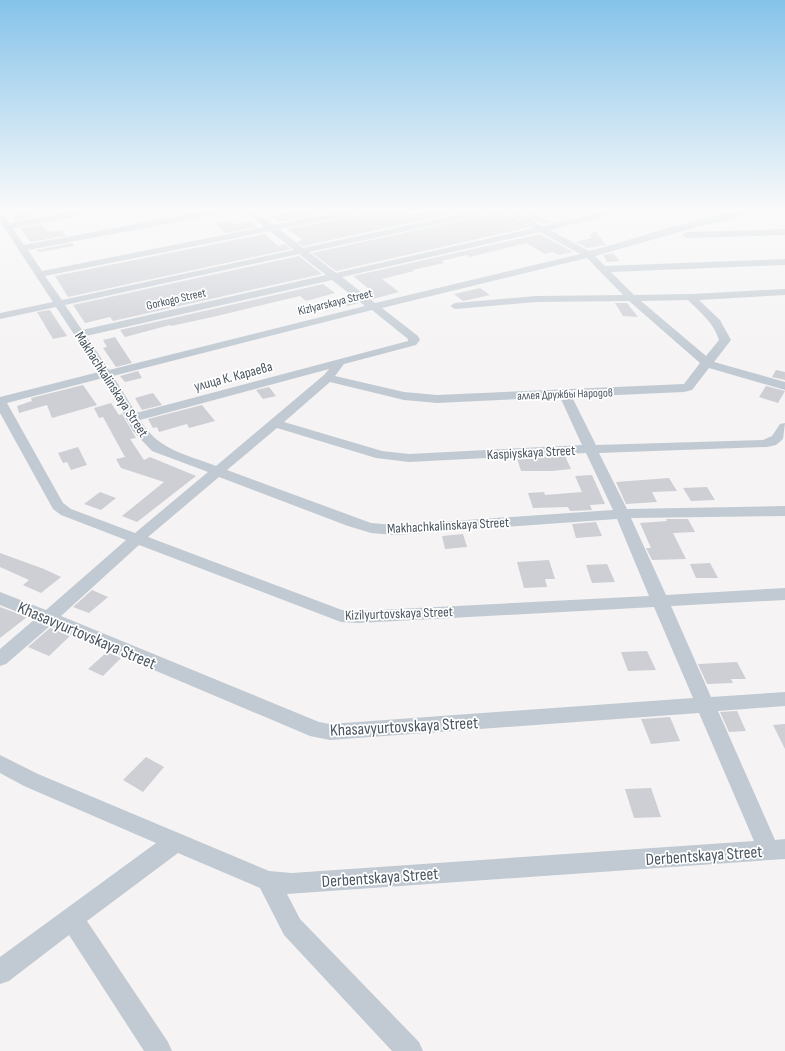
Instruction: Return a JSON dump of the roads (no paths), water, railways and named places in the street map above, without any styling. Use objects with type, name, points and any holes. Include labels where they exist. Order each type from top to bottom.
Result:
[{"type":"street","name":"Makhachkalinskaya Street","points":[[28,258],[106,374],[140,431],[157,448],[353,523],[371,528],[395,530],[622,514],[785,510]]},
{"type":"street","points":[[39,274],[120,258]]},
{"type":"street","points":[[0,316],[269,258]]},
{"type":"street","points":[[311,258],[373,306]]},
{"type":"street","name":"Gorkogo Street","points":[[79,334],[414,258]]},
{"type":"street","name":"Kizlyarskaya Street","points":[[0,401],[373,306],[576,258]]},
{"type":"street","points":[[592,258],[632,298],[708,364],[785,386]]},
{"type":"street","points":[[604,269],[785,262]]},
{"type":"street","points":[[773,292],[785,304]]},
{"type":"street","points":[[455,306],[536,299],[691,297],[785,292]]},
{"type":"street","name":"аллея Дружбы Народов","points":[[328,378],[422,399],[684,388],[688,387],[708,364],[725,340],[724,334],[691,297]]},
{"type":"street","name":"улица К. Караева","points":[[133,418],[412,343],[414,338],[373,306]]},
{"type":"street","points":[[0,659],[138,538],[328,378],[340,362]]},
{"type":"street","points":[[564,393],[622,514],[704,705],[777,850]]},
{"type":"street","name":"Kizilyurtovskaya Street","points":[[0,401],[58,506],[66,512],[342,616],[359,617],[785,594]]},
{"type":"street","name":"Kaspiyskaya Street","points":[[274,423],[381,455],[395,457],[591,449],[772,444],[777,440],[785,427]]},
{"type":"street","name":"Khasavyurtovskaya Street","points":[[0,598],[47,619],[317,730],[330,732],[785,699]]},
{"type":"street","name":"Derbentskaya Street","points":[[0,763],[31,780],[268,881],[292,884],[777,850]]},
{"type":"street","points":[[0,972],[175,842]]},
{"type":"street","points":[[268,881],[292,927],[410,1051]]},
{"type":"street","points":[[72,919],[159,1051]]}]
